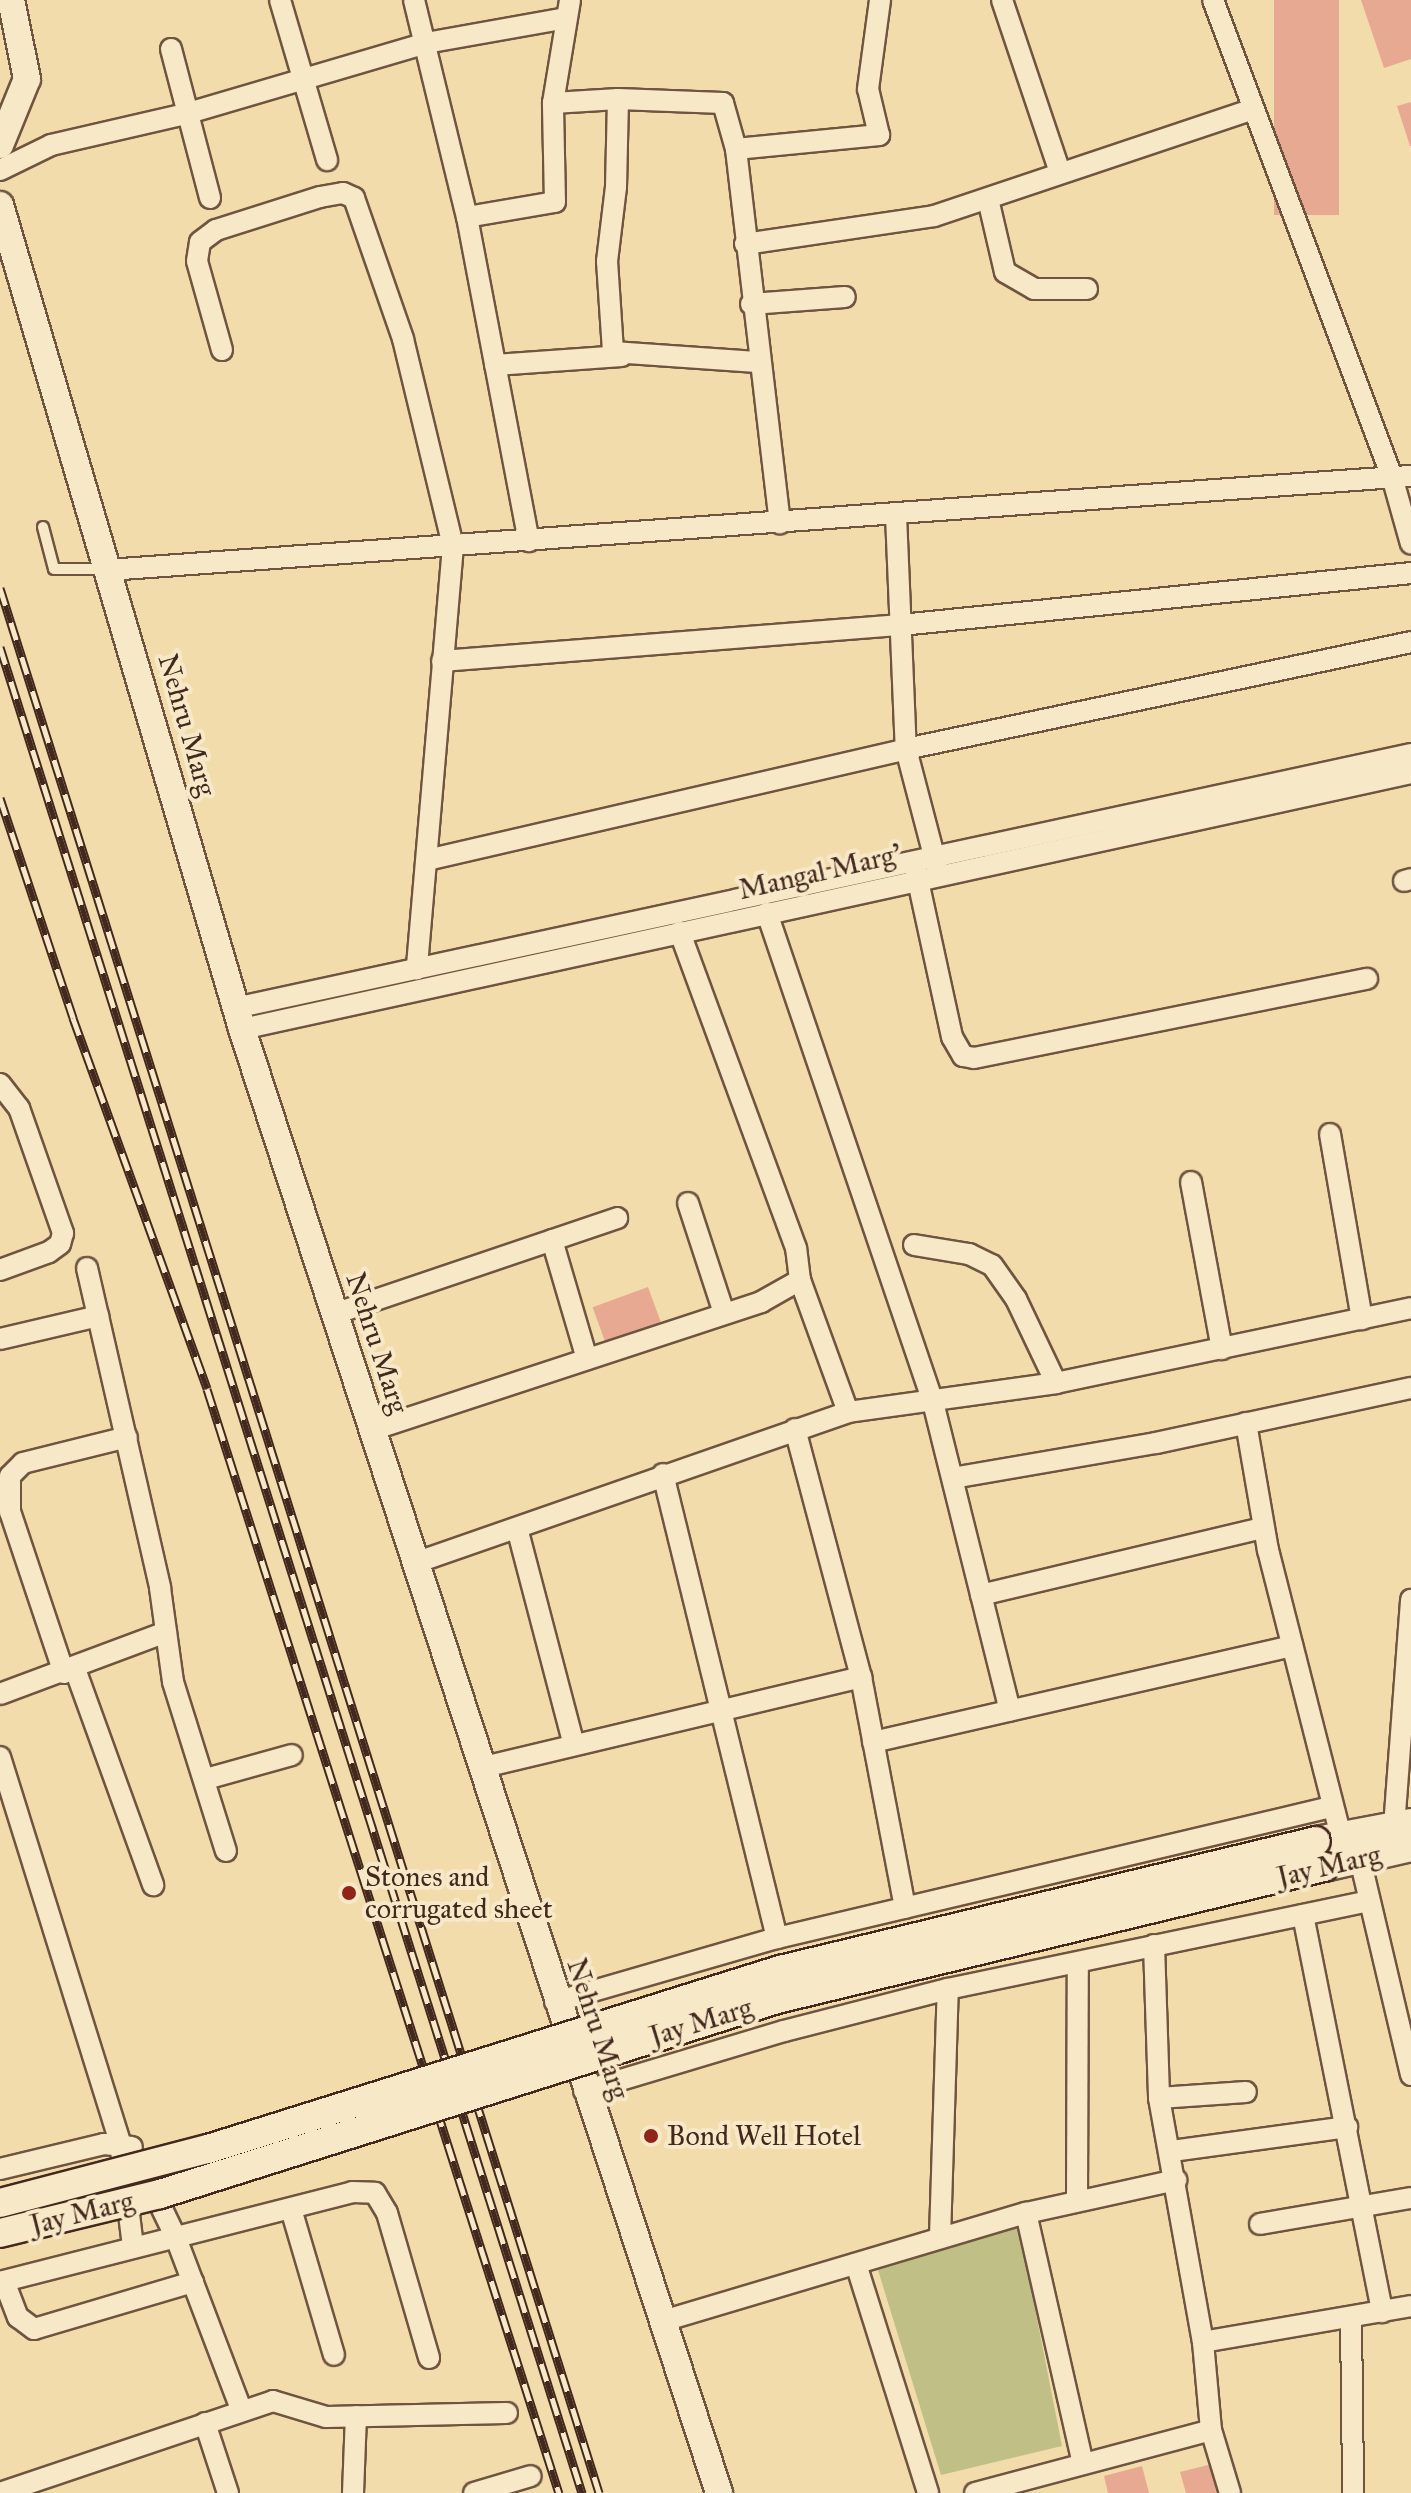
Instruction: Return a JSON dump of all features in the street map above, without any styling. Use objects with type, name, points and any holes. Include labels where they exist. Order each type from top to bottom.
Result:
[{"type":"main road","name":"Jay Marg","points":[[0,2203],[194,2153],[780,1970],[1405,1832]]},
{"type":"main road","name":"Jay Marg","points":[[0,2233],[160,2194],[777,1999],[1327,1848],[1360,1859],[1405,1832]]},
{"type":"street","points":[[0,145],[27,79],[11,0]]},
{"type":"street","points":[[280,0],[306,79],[327,160]]},
{"type":"street","points":[[414,0],[467,217],[529,541]]},
{"type":"street","points":[[736,149],[879,135],[868,89],[880,0],[872,0]]},
{"type":"street","points":[[1002,0],[1060,172]]},
{"type":"street","points":[[1213,0],[1251,110],[1402,478],[1411,544]]},
{"type":"street","points":[[0,170],[51,145],[185,114],[426,43],[568,9],[553,103],[555,202],[467,217]]},
{"type":"street","points":[[171,49],[185,114],[210,198]]},
{"type":"street","points":[[618,99],[616,187],[607,261],[610,342],[622,356]]},
{"type":"street","points":[[553,103],[618,99],[715,99],[723,103],[736,149],[757,362],[780,523]]},
{"type":"street","points":[[745,244],[934,216],[1251,110]]},
{"type":"street","points":[[222,350],[197,261],[200,242],[216,230],[320,197],[343,193],[354,198],[403,339],[453,546],[417,969]]},
{"type":"street","points":[[988,199],[1005,272],[1034,289],[1087,289]]},
{"type":"street","name":"Nehru Marg","points":[[0,205],[238,1018],[584,2091],[719,2493]]},
{"type":"street","points":[[751,304],[845,297]]},
{"type":"street","points":[[495,365],[622,356],[757,362]]},
{"type":"street","points":[[108,570],[1402,478]]},
{"type":"street","points":[[896,515],[906,749],[956,1049],[974,1058],[1367,979]]},
{"type":"street","points":[[442,661],[901,625],[1411,573]]},
{"type":"street","points":[[427,860],[906,749],[1411,642]]},
{"type":"street","points":[[238,1018],[417,969],[926,866],[1411,754]]},
{"type":"street","name":"Mangal Marg'","points":[[238,1018],[767,913],[926,866],[1411,773]]},
{"type":"street","points":[[767,913],[933,1402],[1010,1711]]},
{"type":"street","points":[[680,932],[796,1248],[800,1280],[848,1412]]},
{"type":"street","points":[[0,1084],[19,1108],[63,1233],[60,1244],[49,1252],[0,1270]]},
{"type":"street","points":[[1330,1134],[1362,1319]]},
{"type":"street","points":[[1191,1182],[1222,1349]]},
{"type":"street","points":[[688,1203],[724,1313]]},
{"type":"street","points":[[334,1314],[617,1218]]},
{"type":"street","points":[[552,1240],[587,1359]]},
{"type":"street","points":[[914,1245],[969,1254],[992,1265],[1016,1299],[1056,1383]]},
{"type":"street","points":[[87,1268],[127,1437],[173,1682],[206,1779],[226,1851]]},
{"type":"street","points":[[372,1430],[788,1291],[800,1280]]},
{"type":"street","points":[[415,1563],[848,1412],[1056,1383],[1411,1308]]},
{"type":"street","points":[[0,1339],[98,1316]]},
{"type":"street","points":[[953,1478],[1246,1423],[1411,1388]]},
{"type":"street","points":[[1246,1423],[1263,1528],[1331,1807],[1327,1848]]},
{"type":"street","points":[[795,1429],[861,1677],[905,1908]]},
{"type":"street","points":[[127,1437],[23,1463],[10,1476],[10,1512],[153,1885]]},
{"type":"street","points":[[663,1474],[777,1938]]},
{"type":"street","points":[[517,1528],[574,1745]]},
{"type":"street","points":[[981,1595],[1263,1528]]},
{"type":"street","points":[[1405,1832],[1405,1733],[1411,1600]]},
{"type":"street","points":[[0,1694],[70,1671],[166,1632]]},
{"type":"street","points":[[873,1742],[1292,1646]]},
{"type":"street","points":[[480,1768],[861,1677]]},
{"type":"street","points":[[206,1779],[292,1755]]},
{"type":"street","points":[[0,1757],[120,2142],[133,2247]]},
{"type":"street","points":[[555,2002],[777,1938],[1331,1807]]},
{"type":"street","points":[[1360,1859],[1411,2075]]},
{"type":"street","points":[[584,2091],[784,2031],[948,1989],[1078,1965],[1154,1945],[1369,1901]]},
{"type":"street","points":[[1303,1915],[1364,2209],[1382,2312]]},
{"type":"street","points":[[1154,1945],[1159,2098],[1172,2151],[1203,2342],[1211,2430],[1230,2493]]},
{"type":"street","points":[[1077,2199],[1078,1965]]},
{"type":"street","points":[[940,2237],[948,1989]]},
{"type":"street","points":[[1159,2098],[1246,2092]]},
{"type":"street","points":[[1172,2151],[1347,2127]]},
{"type":"street","points":[[0,2169],[120,2142],[131,2145],[176,2238],[241,2409]]},
{"type":"street","points":[[663,2321],[1026,2213],[1077,2199],[1176,2180]]},
{"type":"street","points":[[193,2282],[34,2329],[18,2317],[2,2282],[352,2192],[375,2193],[387,2213],[429,2358]]},
{"type":"street","points":[[1260,2224],[1364,2209],[1411,2198]]},
{"type":"street","points":[[291,2209],[334,2355]]},
{"type":"street","points":[[1026,2213],[1083,2464]]},
{"type":"street","points":[[856,2264],[928,2493]]},
{"type":"street","points":[[1203,2342],[1351,2319],[1411,2306]]},
{"type":"street","points":[[1351,2319],[1353,2493]]},
{"type":"street","points":[[0,2493],[241,2409],[273,2401],[310,2414],[507,2413]]},
{"type":"street","points":[[353,2493],[356,2416]]},
{"type":"street","points":[[205,2423],[228,2493]]},
{"type":"street","points":[[975,2493],[1211,2430]]},
{"type":"street","points":[[474,2493],[531,2476]]},
{"type":"lane","points":[[43,527],[54,569],[108,570]]},
{"type":"shaded area","points":[[1019,2227],[1062,2446],[941,2475],[878,2270]]},
{"type":"building","points":[[1274,0],[1339,0],[1339,215],[1274,215]]},
{"type":"building","points":[[1361,0],[1411,0],[1411,59],[1384,68]]},
{"type":"building","points":[[1411,102],[1411,146],[1410,146],[1397,106]]},
{"type":"building","points":[[648,1287],[663,1328],[608,1349],[593,1307]]},
{"type":"building","points":[[1212,2464],[1220,2493],[1186,2493],[1180,2472]]},
{"type":"building","points":[[1142,2466],[1149,2493],[1108,2493],[1104,2476]]},
{"type":"railway","points":[[0,588],[599,2493]]},
{"type":"railway","points":[[0,647],[582,2493]]},
{"type":"railway","points":[[0,798],[73,1018],[207,1389],[559,2493]]},
{"type":"place","name":"Stones and corrugated sheet","points":[[349,1893]]},
{"type":"place","name":"Bond Well Hotel","points":[[651,2136]]}]
